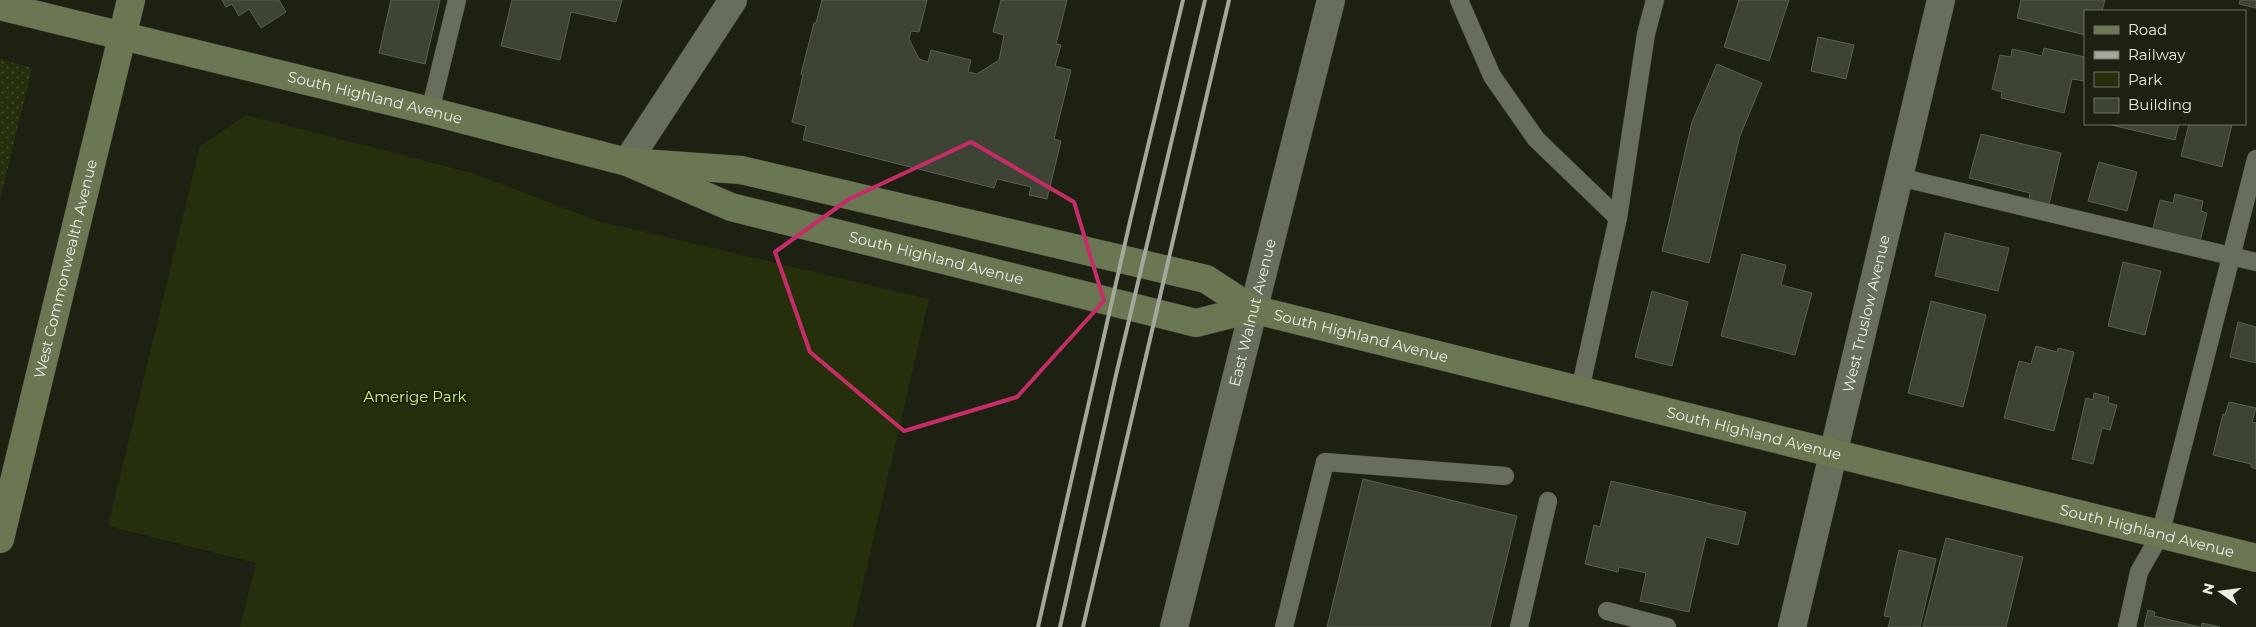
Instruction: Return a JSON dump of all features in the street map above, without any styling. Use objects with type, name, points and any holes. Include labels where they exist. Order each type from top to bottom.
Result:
[{"type":"street","name":"West Commonwealth Avenue","points":[[0,538],[131,0]]},
{"type":"street","points":[[627,162],[733,0]]},
{"type":"street","name":"East Walnut Avenue","points":[[1174,627],[1252,309],[1331,0]]},
{"type":"street","name":"West Truslow Avenue","points":[[1792,627],[1941,0]]},
{"type":"street","name":"South Highland Avenue","points":[[0,6],[430,111],[627,162],[731,207],[1196,323],[1252,309]]},
{"type":"street","name":"South Highland Avenue","points":[[627,162],[741,170],[1206,279],[1252,309],[2256,558]]},
{"type":"lane","points":[[430,111],[457,0]]},
{"type":"lane","points":[[1459,0],[1492,76],[1536,139],[1618,218]]},
{"type":"lane","points":[[1580,390],[1618,218],[1646,34],[1655,0]]},
{"type":"lane","points":[[2127,627],[2139,572],[2160,535],[2256,159]]},
{"type":"lane","points":[[1899,177],[2256,262]]},
{"type":"lane","points":[[1284,627],[1325,462],[1505,476]]},
{"type":"lane","points":[[1519,627],[1548,501]]},
{"type":"lane","points":[[1607,611],[1667,627]]},
{"type":"highlighted area","points":[[971,142],[1074,202],[1104,301],[1017,397],[904,431],[810,352],[775,252],[849,199]]},
{"type":"green space","points":[[0,59],[32,68],[0,200]]},
{"type":"green space","name":"Amerige Park","points":[[246,115],[472,173],[598,221],[929,299],[853,627],[240,627],[256,563],[108,526],[200,146]]},
{"type":"building","points":[[222,0],[279,0],[286,12],[261,28],[249,9],[239,16],[232,4],[226,7]]},
{"type":"building","points":[[391,0],[440,0],[425,64],[379,53]]},
{"type":"building","points":[[512,0],[622,0],[616,22],[571,12],[560,60],[501,46]]},
{"type":"building","points":[[822,0],[927,0],[919,32],[911,31],[909,39],[919,59],[928,62],[931,50],[971,60],[968,72],[977,74],[999,60],[1004,35],[993,32],[1001,0],[1067,0],[1056,44],[1061,45],[1055,66],[1071,70],[1054,139],[1061,141],[1047,199],[1029,195],[1031,187],[997,179],[994,188],[803,140],[806,126],[792,122],[803,75],[801,74]]},
{"type":"building","points":[[1739,0],[1789,0],[1769,61],[1724,47]]},
{"type":"building","points":[[2021,0],[2105,0],[2102,10],[2084,10],[2084,35],[2017,18]]},
{"type":"building","points":[[2240,0],[2256,0],[2256,8],[2239,4]]},
{"type":"building","points":[[1818,37],[1854,45],[1846,79],[1811,71]]},
{"type":"building","points":[[2044,48],[2084,57],[2084,81],[2072,79],[2064,113],[2001,98],[2002,92],[1992,89],[2000,55],[2011,57],[2012,49],[2042,56]]},
{"type":"building","points":[[1717,64],[1762,83],[1740,136],[1709,263],[1662,251],[1692,122]]},
{"type":"building","points":[[2111,125],[2179,125],[2175,140]]},
{"type":"building","points":[[2189,125],[2232,125],[2222,167],[2181,156]]},
{"type":"building","points":[[1981,134],[2061,153],[2048,209],[2028,204],[2030,193],[1969,178]]},
{"type":"building","points":[[2099,162],[2137,172],[2127,211],[2088,201]]},
{"type":"building","points":[[2175,194],[2203,201],[2201,211],[2207,213],[2200,241],[2152,232],[2160,200],[2173,203]]},
{"type":"building","points":[[1945,233],[2009,248],[1998,291],[1935,276]]},
{"type":"building","points":[[1742,254],[1786,265],[1781,285],[1812,293],[1795,355],[1721,336]]},
{"type":"building","points":[[2123,262],[2161,271],[2145,335],[2108,326]]},
{"type":"building","points":[[1652,291],[1688,302],[1672,366],[1635,357]]},
{"type":"building","points":[[1931,301],[1986,315],[1963,407],[1908,393]]},
{"type":"building","points":[[2238,322],[2256,327],[2256,363],[2230,357]]},
{"type":"building","points":[[2036,346],[2057,352],[2058,348],[2074,352],[2054,431],[2004,418],[2019,361],[2031,364]]},
{"type":"building","points":[[2094,393],[2109,397],[2108,403],[2117,405],[2110,430],[2102,428],[2093,464],[2072,459],[2086,398],[2093,400]]},
{"type":"building","points":[[2229,402],[2256,408],[2252,422],[2256,423],[2256,469],[2251,467],[2251,464],[2213,455],[2223,414],[2225,415]]},
{"type":"building","points":[[1363,479],[1517,516],[1490,627],[1327,627]]},
{"type":"building","points":[[1611,481],[1746,512],[1738,545],[1706,537],[1689,612],[1640,601],[1646,573],[1619,567],[1618,572],[1585,564],[1594,525],[1600,527]]},
{"type":"building","points":[[1946,538],[2023,557],[2006,627],[1923,627]]},
{"type":"building","points":[[1899,550],[1936,559],[1920,627],[1888,627],[1891,617],[1884,616]]},
{"type":"building","points":[[2148,610],[2155,612],[2154,616],[2200,627],[2144,627]]},
{"type":"building","points":[[2202,623],[2220,627],[2201,627]]},
{"type":"railway","points":[[1038,627],[1131,217],[1183,0]]},
{"type":"railway","points":[[1060,627],[1116,375],[1205,0]]},
{"type":"railway","points":[[1083,627],[1229,0]]}]
